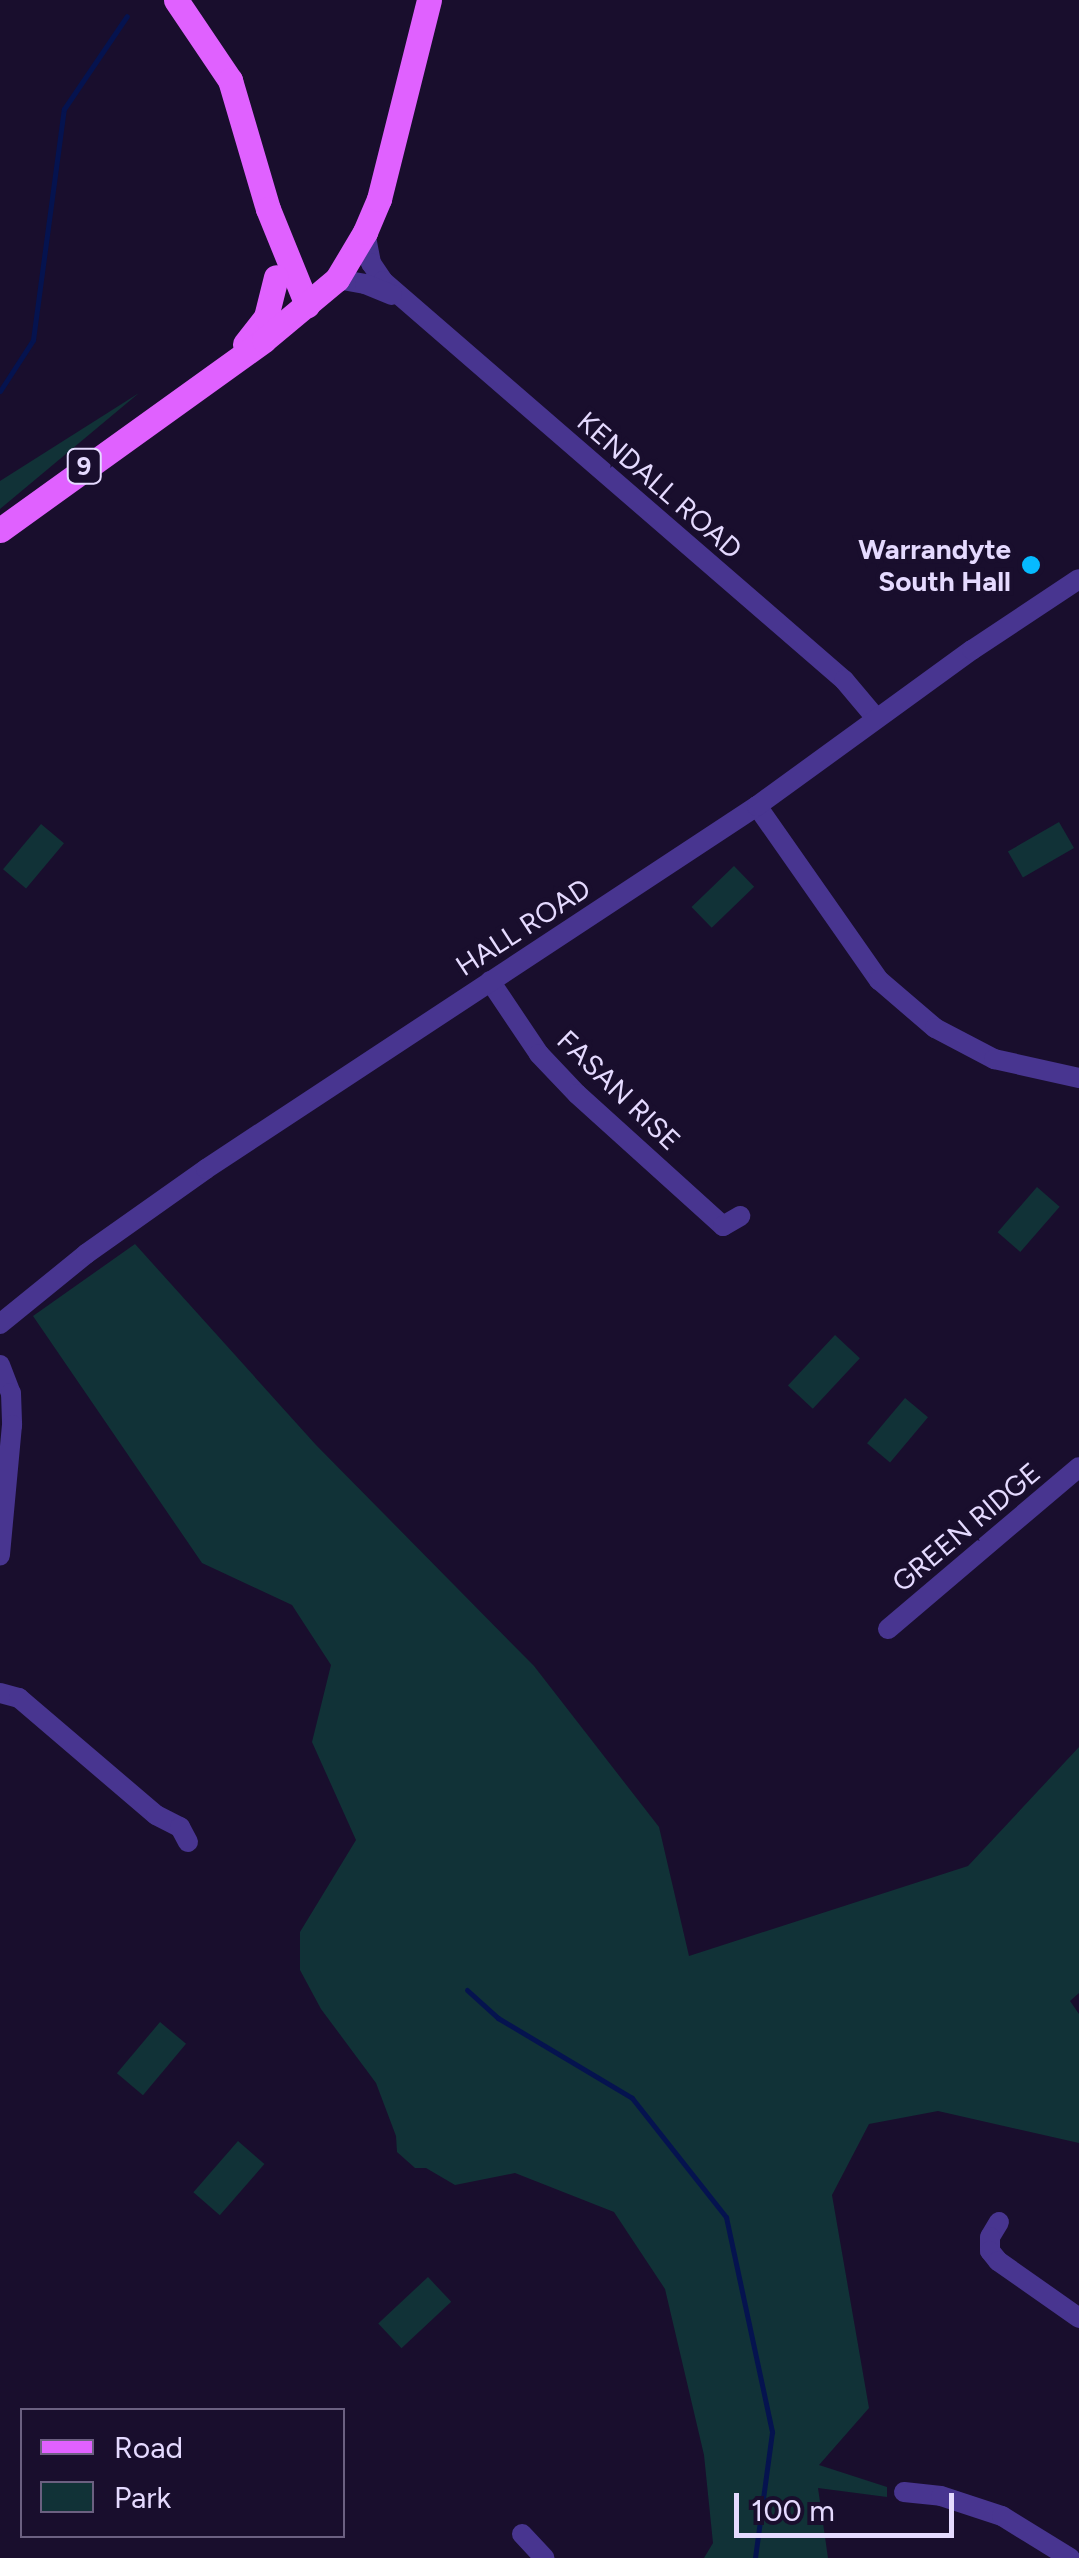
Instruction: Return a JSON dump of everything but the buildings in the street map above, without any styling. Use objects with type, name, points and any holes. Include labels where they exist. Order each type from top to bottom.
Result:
[{"type":"main road","points":[[176,0],[230,80],[301,310]]},
{"type":"main road","name":"9","points":[[0,530],[301,310],[342,272],[378,200],[429,0]]},
{"type":"main road","points":[[170,405],[256,333],[266,317],[276,277],[268,209]]},
{"type":"main road","points":[[276,234],[308,271],[342,272]]},
{"type":"main road","points":[[276,277],[301,310]]},
{"type":"street","name":"KENDALL ROAD","points":[[365,232],[374,272],[403,300],[844,680],[876,718]]},
{"type":"street","name":"KENDALL ROAD","points":[[342,272],[403,300]]},
{"type":"street","name":"HALL ROAD","points":[[0,1324],[86,1254],[206,1169],[757,806],[876,718],[1079,579]]},
{"type":"street","points":[[757,806],[879,980],[935,1028],[994,1058],[1079,1078]]},
{"type":"street","name":"FASAN RISE","points":[[490,981],[540,1054],[577,1094],[727,1228]]},
{"type":"street","points":[[0,1365],[11,1393],[12,1425],[0,1555]]},
{"type":"street","name":"GREEN RIDGE","points":[[888,1630],[1079,1466]]},
{"type":"street","points":[[0,1694],[19,1698],[156,1815],[187,1827]]},
{"type":"street","points":[[999,2222],[990,2238],[990,2251],[998,2261],[1079,2318]]},
{"type":"street","points":[[904,2492],[941,2496],[1002,2516],[1070,2558]]},
{"type":"street","points":[[522,2534],[544,2558]]},
{"type":"green space","points":[[139,393],[0,509],[0,481]]},
{"type":"green space","points":[[1059,822],[1074,848],[1023,877],[1008,852]]},
{"type":"green space","points":[[41,824],[64,843],[26,888],[3,869]]},
{"type":"green space","points":[[734,866],[754,887],[712,928],[692,907]]},
{"type":"green space","points":[[1037,1187],[1060,1207],[1020,1252],[998,1232]]},
{"type":"green space","points":[[135,1244],[316,1445],[534,1666],[659,1827],[689,1956],[968,1866],[1079,1747],[1079,1993],[1070,2001],[1079,2014],[1079,2143],[938,2111],[869,2124],[832,2195],[869,2408],[819,2465],[887,2487],[887,2497],[818,2488],[828,2558],[704,2558],[713,2543],[704,2455],[665,2289],[614,2212],[515,2173],[455,2185],[426,2168],[415,2168],[397,2152],[396,2136],[376,2083],[321,2009],[300,1970],[300,1932],[356,1840],[312,1742],[331,1665],[292,1605],[202,1563],[33,1316]]},
{"type":"green space","points":[[835,1335],[860,1358],[813,1409],[788,1385]]},
{"type":"green space","points":[[905,1398],[928,1417],[890,1462],[867,1443]]},
{"type":"green space","points":[[160,2022],[186,2044],[143,2095],[117,2073]]},
{"type":"green space","points":[[238,2141],[264,2164],[220,2215],[193,2192]]},
{"type":"green space","points":[[428,2277],[451,2302],[401,2348],[378,2323]]},
{"type":"waterway","points":[[0,391],[33,340],[64,109],[127,16]]},
{"type":"waterway","points":[[467,1990],[498,2018],[632,2098],[726,2217],[772,2432],[755,2558]]},
{"type":"place","name":"Warrandyte South Hall","points":[[1031,565]]}]
